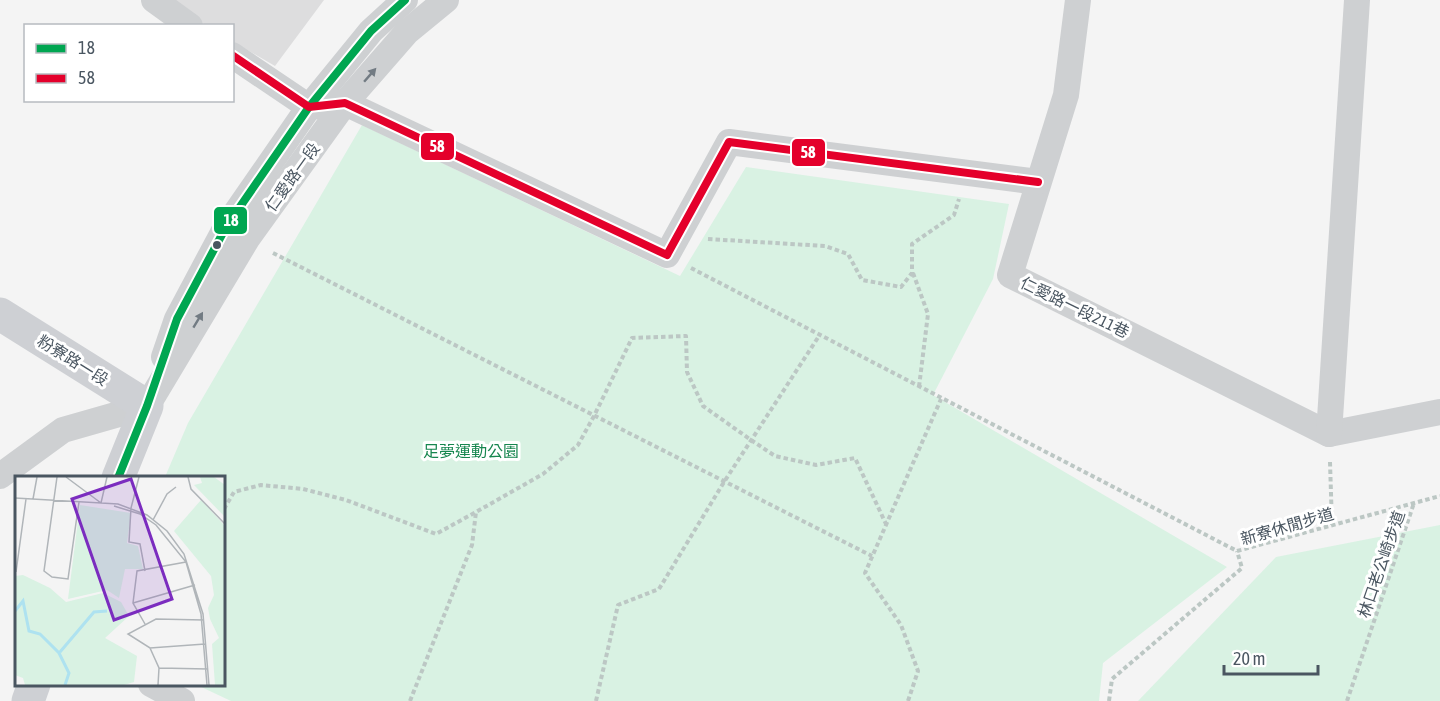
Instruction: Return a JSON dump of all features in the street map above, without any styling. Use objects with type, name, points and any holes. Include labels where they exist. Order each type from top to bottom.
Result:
[{"type":"main road","name":"粉寮路一段","points":[[0,314],[147,406]]},
{"type":"main road","name":"仁愛路一段","points":[[117,476],[147,406]]},
{"type":"main road","points":[[28,701],[33,686]]},
{"type":"street","points":[[154,0],[187,24]]},
{"type":"street","name":"仁愛路一段","points":[[147,406],[177,319],[226,227],[309,107],[371,31],[405,0]]},
{"type":"street","name":"仁愛路一段","points":[[147,406],[247,239],[345,103],[407,32],[446,0]]},
{"type":"street","name":"仁愛路一段211巷","points":[[1078,0],[1066,94],[1010,275],[1329,434]]},
{"type":"street","points":[[1357,0],[1329,434],[1440,412]]},
{"type":"street","points":[[234,56],[309,107],[345,103],[672,246],[729,142],[1038,182]]},
{"type":"street","points":[[0,476],[63,430],[147,406]]},
{"type":"street","points":[[155,686],[182,701]]},
{"type":"path","points":[[919,387],[928,314],[912,273],[912,244],[954,215],[968,173]]},
{"type":"path","points":[[247,239],[872,556]]},
{"type":"path","points":[[672,246],[825,246],[848,254],[862,280],[901,287],[912,273]]},
{"type":"path","points":[[672,246],[819,336],[1237,551]]},
{"type":"path","points":[[225,507],[234,492],[261,485],[303,489],[346,500],[436,534],[543,474],[578,445],[632,339],[686,336],[687,372],[703,406],[775,456],[816,465],[855,458],[886,524]]},
{"type":"path","points":[[596,701],[618,605],[659,589],[724,482],[819,336]]},
{"type":"path","points":[[908,701],[918,671],[901,625],[865,573],[941,399]]},
{"type":"path","points":[[1329,434],[1332,525]]},
{"type":"path","name":"新寮休閒步道","points":[[1109,701],[1112,679],[1242,568],[1237,551],[1440,496]]},
{"type":"path","name":"林口老公崎步道","points":[[1347,701],[1414,503]]},
{"type":"path","points":[[410,701],[472,545],[476,512]]},
{"type":"green space","name":"足夢運動公園","points":[[362,125],[680,276],[746,167],[1009,204],[993,279],[933,395],[1227,567],[1103,663],[1099,701],[231,701],[199,686],[225,686],[225,476],[165,476],[188,423]]},
{"type":"green space","points":[[1440,525],[1440,701],[1138,701],[1276,557]]},
{"type":"building","points":[[169,0],[324,0],[275,66],[234,42],[234,24],[204,24]]},
{"type":"transit line","name":"18","points":[[119,476],[147,406],[177,319],[226,227],[309,107],[371,31],[405,0]]},
{"type":"transit line","name":"58","points":[[234,56],[309,107],[345,103],[667,255],[729,142],[1038,182]]}]
